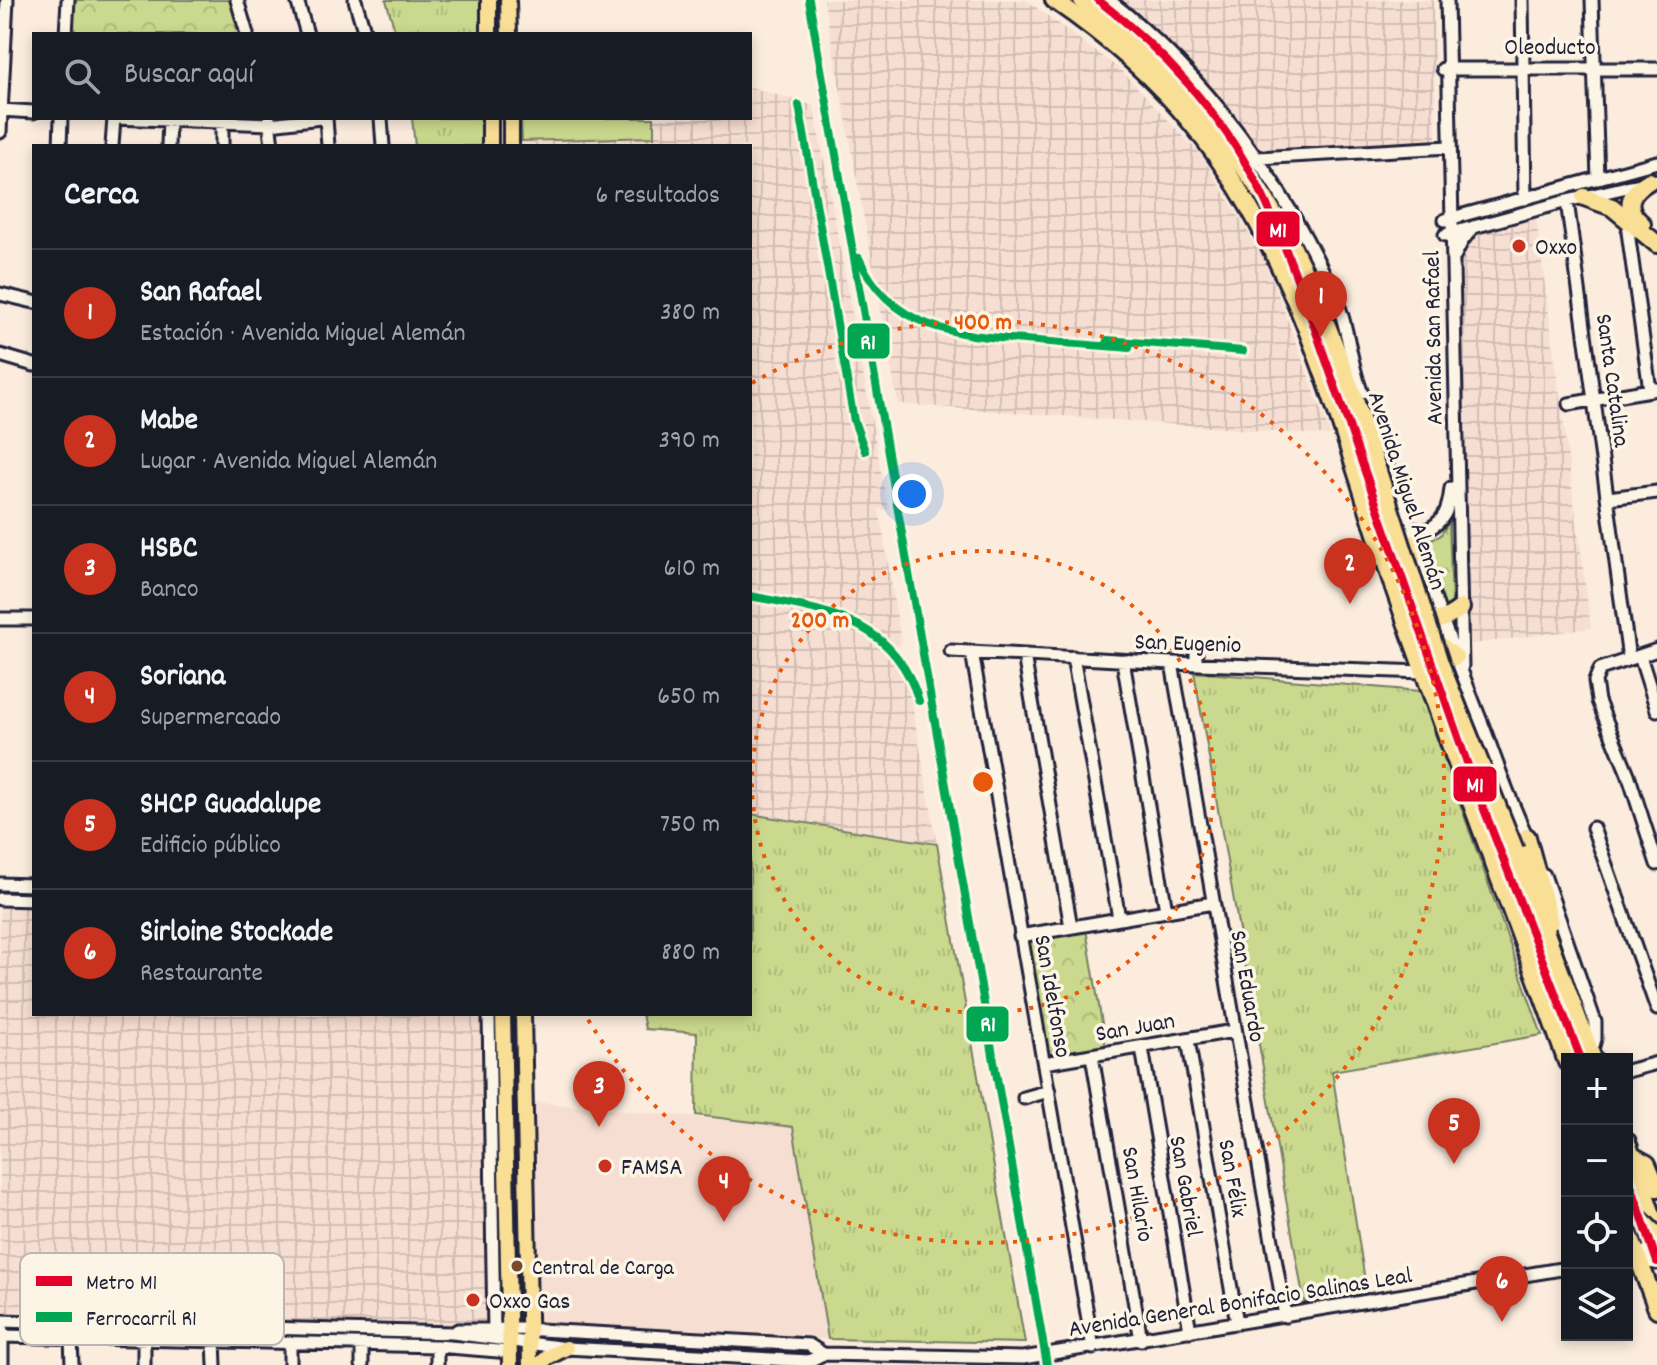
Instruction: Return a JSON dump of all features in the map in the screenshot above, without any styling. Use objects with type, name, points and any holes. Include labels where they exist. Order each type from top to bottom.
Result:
[{"type":"highway","points":[[1045,0],[1075,5]]},
{"type":"highway","name":"Avenida Miguel Alemán","points":[[1054,0],[1075,5],[1156,66],[1186,97],[1250,178],[1291,245],[1357,392],[1440,663],[1515,850],[1586,1053]]},
{"type":"highway","name":"Avenida Miguel Alemán","points":[[1075,5],[1192,123],[1219,160],[1263,232],[1287,280],[1348,443],[1424,672],[1564,1053]]},
{"type":"highway","points":[[1646,232],[1633,214],[1631,197],[1635,190],[1653,181]]},
{"type":"highway","points":[[1584,197],[1612,207],[1646,232]]},
{"type":"highway","points":[[1348,443],[1417,615],[1428,620],[1442,620],[1461,608]]},
{"type":"highway","points":[[1395,564],[1402,568],[1411,566],[1412,536]]},
{"type":"highway","points":[[1424,672],[1426,652],[1433,646],[1443,646],[1455,657]]},
{"type":"highway","points":[[1527,837],[1550,920],[1550,948]]},
{"type":"highway","points":[[1525,947],[1566,1027],[1584,1053]]},
{"type":"highway","points":[[1633,1156],[1651,1190],[1657,1229]]},
{"type":"highway","points":[[1633,1206],[1641,1204],[1651,1190]]},
{"type":"highway","points":[[1633,1209],[1657,1236]]},
{"type":"highway","points":[[1633,1260],[1657,1309]]},
{"type":"main road","points":[[489,0],[489,32]]},
{"type":"main road","points":[[508,0],[509,32]]},
{"type":"main road","points":[[490,120],[490,144]]},
{"type":"main road","points":[[511,120],[511,144]]},
{"type":"main road","points":[[503,1016],[501,1267],[510,1346]]},
{"type":"main road","points":[[523,1016],[530,1365]]},
{"type":"main road","points":[[539,1365],[566,1348]]},
{"type":"street","points":[[0,132],[7,0]]},
{"type":"street","points":[[66,32],[68,0]]},
{"type":"street","points":[[237,0],[246,32]]},
{"type":"street","points":[[297,0],[306,32]]},
{"type":"street","points":[[355,0],[364,32]]},
{"type":"street","points":[[1109,0],[1200,85],[1258,158],[1304,233],[1336,298],[1357,392]]},
{"type":"street","name":"Avenida San Rafael","points":[[1441,0],[1445,68]]},
{"type":"street","name":"Avenida San Rafael","points":[[1412,536],[1432,528],[1442,519],[1449,504],[1447,0]]},
{"type":"street","points":[[1522,0],[1525,199]]},
{"type":"street","points":[[1592,0],[1598,179]]},
{"type":"street","name":"Oleoducto","points":[[1445,68],[1657,69]]},
{"type":"street","points":[[1,110],[32,112]]},
{"type":"street","points":[[60,144],[61,120]]},
{"type":"street","points":[[112,144],[114,120]]},
{"type":"street","points":[[168,144],[169,120]]},
{"type":"street","points":[[182,120],[222,123],[270,121],[272,144]]},
{"type":"street","points":[[323,120],[328,144]]},
{"type":"street","points":[[381,120],[383,144]]},
{"type":"street","points":[[222,123],[222,144]]},
{"type":"street","points":[[1258,158],[1446,147]]},
{"type":"street","name":"Avenida San Rafael","points":[[1446,147],[1450,194],[1448,219]]},
{"type":"street","points":[[1448,219],[1657,162]]},
{"type":"street","points":[[1448,235],[1567,201],[1653,181]]},
{"type":"street","points":[[1450,194],[1467,214]]},
{"type":"street","name":"Santa Catalina","points":[[1567,201],[1608,498],[1634,658],[1656,707]]},
{"type":"street","points":[[1452,264],[1457,249],[1473,227]]},
{"type":"street","points":[[1569,404],[1654,389],[1628,229],[1646,232]]},
{"type":"street","name":"Avenida San Rafael","points":[[1448,235],[1452,264],[1462,675]]},
{"type":"street","points":[[0,294],[32,302]]},
{"type":"street","points":[[0,355],[32,364]]},
{"type":"street","name":"Avenida Miguel Alemán","points":[[1357,392],[1455,657],[1545,877],[1586,992],[1595,1029],[1588,1053]]},
{"type":"street","points":[[1608,498],[1657,492]]},
{"type":"street","points":[[0,619],[32,619]]},
{"type":"street","points":[[1196,648],[1196,664]]},
{"type":"street","points":[[1657,650],[1600,669],[1595,681],[1598,701],[1628,774],[1657,864]]},
{"type":"street","name":"San Eugenio","points":[[951,651],[1424,672]]},
{"type":"street","name":"San Idelfonso","points":[[972,652],[1093,1348]]},
{"type":"street","points":[[1024,655],[1071,927]]},
{"type":"street","points":[[1073,657],[1119,918]]},
{"type":"street","points":[[1123,661],[1166,910]]},
{"type":"street","name":"San Eduardo","points":[[1172,663],[1285,1316]]},
{"type":"street","points":[[1593,828],[1657,1009]]},
{"type":"street","points":[[0,884],[32,885]]},
{"type":"street","points":[[0,899],[32,900]]},
{"type":"street","points":[[1020,936],[1213,903]]},
{"type":"street","points":[[489,1016],[501,1267],[494,1333]]},
{"type":"street","name":"San Juan","points":[[1044,1063],[1234,1031]]},
{"type":"street","name":"San Félix","points":[[1188,1040],[1237,1323]]},
{"type":"street","name":"San Gabriel","points":[[1142,1048],[1190,1331]]},
{"type":"street","name":"San Hilario","points":[[1092,1056],[1141,1340]]},
{"type":"street","points":[[1633,1069],[1657,1063]]},
{"type":"street","points":[[1024,1098],[1049,1091]]},
{"type":"street","points":[[1633,1258],[1657,1249]]},
{"type":"street","points":[[1633,1258],[1657,1263]]},
{"type":"street","name":"Avenida General Bonifacio Salinas Leal","points":[[529,1338],[566,1348],[809,1361],[823,1354],[1012,1359],[1561,1269]]},
{"type":"street","points":[[1,1321],[2,1365]]},
{"type":"street","name":"Avenida General Bonifacio Salinas Leal","points":[[284,1328],[453,1333],[458,1330],[494,1333],[510,1346],[529,1338],[809,1345],[823,1354]]},
{"type":"street","points":[[374,1331],[397,1345]]},
{"type":"street","points":[[284,1342],[510,1346]]},
{"type":"street","points":[[290,1342],[290,1365]]},
{"type":"street","points":[[362,1344],[362,1365]]},
{"type":"street","points":[[71,1345],[72,1365]]},
{"type":"street","points":[[214,1345],[215,1365]]},
{"type":"street","points":[[437,1346],[437,1365]]},
{"type":"shaded area","points":[[824,0],[1026,0],[1121,70],[1202,156],[1265,260],[1331,436],[898,404]]},
{"type":"shaded area","points":[[1111,0],[1433,0],[1436,141],[1256,151],[1194,70]]},
{"type":"shaded area","points":[[752,88],[814,106],[888,510],[879,509],[901,642],[888,655],[908,681],[937,844],[752,814],[752,144],[514,144],[514,141],[653,137],[654,120],[752,120]]},
{"type":"shaded area","points":[[1534,204],[1591,628],[1465,645],[1457,228]]},
{"type":"shaded area","name":"Central de Carga","points":[[0,887],[32,888],[32,1016],[513,1016],[517,1342],[284,1332],[284,1253],[20,1253],[20,1320],[0,1319]]},
{"type":"shaded area","points":[[532,1102],[793,1127],[828,1339],[537,1327]]},
{"type":"green space","points":[[73,0],[233,0],[241,32],[71,32]]},
{"type":"green space","points":[[386,0],[483,0],[483,32],[395,32]]},
{"type":"green space","points":[[412,120],[485,120],[485,144],[415,144]]},
{"type":"green space","points":[[521,120],[654,120],[654,137],[522,141]]},
{"type":"green space","points":[[1449,522],[1452,605],[1443,614],[1419,543],[1440,536]]},
{"type":"green space","points":[[1194,672],[1420,691],[1542,1035],[1332,1071],[1367,1293],[1304,1302]]},
{"type":"green space","points":[[752,814],[937,844],[1025,1343],[828,1339],[793,1127],[696,1115],[697,1033],[645,1029],[642,1016],[752,1016]]},
{"type":"green space","points":[[1086,929],[1106,1047],[1049,1057],[1045,1054],[1025,943],[1029,938]]},
{"type":"metro line","name":"M1","points":[[1098,0],[1145,39],[1188,83],[1226,132],[1270,210],[1302,292],[1478,794],[1579,1053]]},
{"type":"metro line","name":"M1","points":[[1633,1191],[1657,1262]]},
{"type":"rail line","name":"R1","points":[[809,0],[1047,1365]]},
{"type":"rail line","name":"R1","points":[[799,105],[854,421],[865,451]]},
{"type":"rail line","name":"R1","points":[[859,258],[872,282],[889,300],[907,314],[928,324],[951,331],[999,338],[1129,348]]},
{"type":"rail line","name":"R1","points":[[1107,340],[1243,351]]},
{"type":"rail line","name":"R1","points":[[752,596],[829,614],[874,635],[892,651],[907,673],[919,701]]},
{"type":"place","name":"Oxxo","points":[[1519,246]]},
{"type":"place","name":"San Rafael","points":[[1321,337]]},
{"type":"place","name":"Mabe","points":[[1350,604]]},
{"type":"place","name":"HSBC","points":[[599,1127]]},
{"type":"place","name":"SHCP Guadalupe","points":[[1454,1164]]},
{"type":"place","name":"FAMSA","points":[[605,1166]]},
{"type":"place","name":"Soriana","points":[[724,1222]]},
{"type":"place","name":"Central de Carga","points":[[517,1266]]},
{"type":"place","name":"Oxxo Gas","points":[[473,1300]]},
{"type":"place","name":"Sirloine Stockade","points":[[1502,1322]]}]
